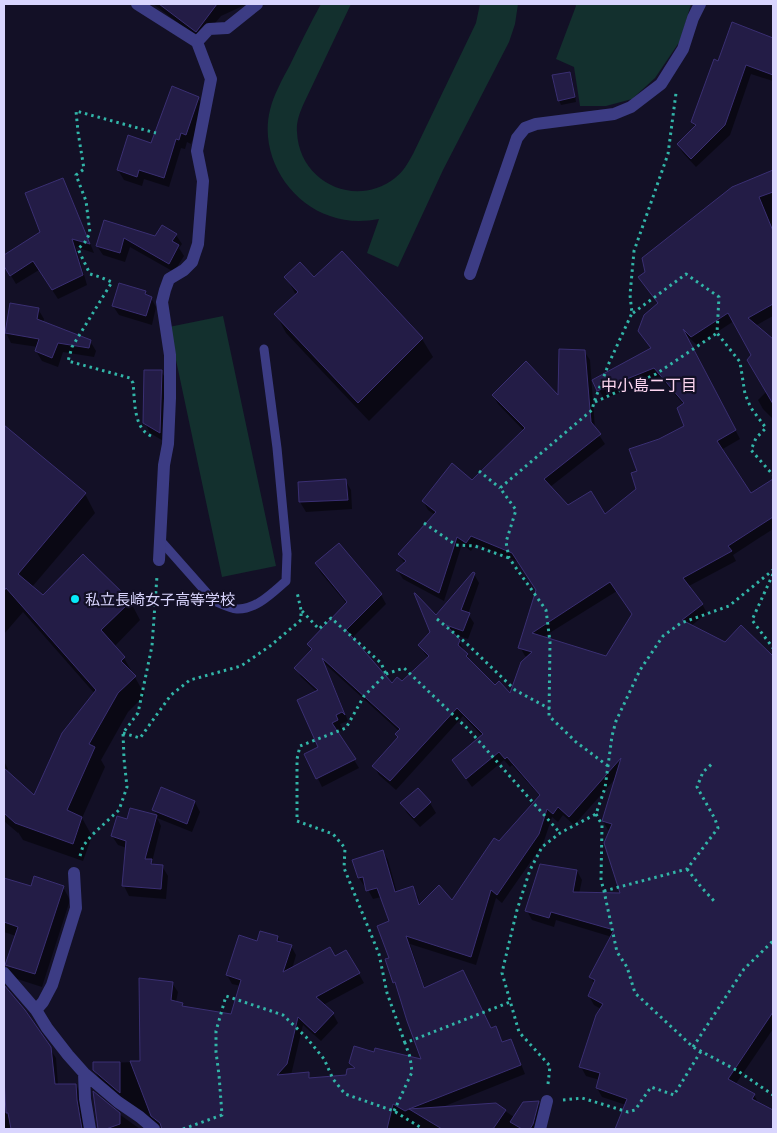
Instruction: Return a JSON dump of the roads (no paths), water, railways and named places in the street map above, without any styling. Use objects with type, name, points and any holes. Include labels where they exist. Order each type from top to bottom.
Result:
[{"type":"street","points":[[137,4],[197,42],[211,79],[198,151],[203,181],[198,244],[192,262],[184,270],[169,279],[162,302],[170,355],[170,398],[158,560]]},
{"type":"street","points":[[197,42],[209,29],[227,28],[257,4]]},
{"type":"street","points":[[470,274],[517,138],[525,128],[536,124],[614,114],[631,107],[661,84],[683,49],[693,18],[700,4]]},
{"type":"street","points":[[36,1010],[43,1002],[52,985],[76,908],[74,873]]},
{"type":"street","points":[[4,973],[36,1010],[47,1028],[84,1073],[154,1129]]},
{"type":"street","points":[[84,1073],[85,1099],[90,1129]]},
{"type":"street","points":[[540,1129],[546,1101]]},
{"type":"lane","points":[[160,540],[214,601],[227,606],[240,609],[253,605],[286,581],[287,554],[280,476],[264,349]]},
{"type":"place","name":"私立長崎女子高等学校","points":[[75,599]]},
{"type":"district","name":"中小島二丁目","points":[[649,385]]}]
